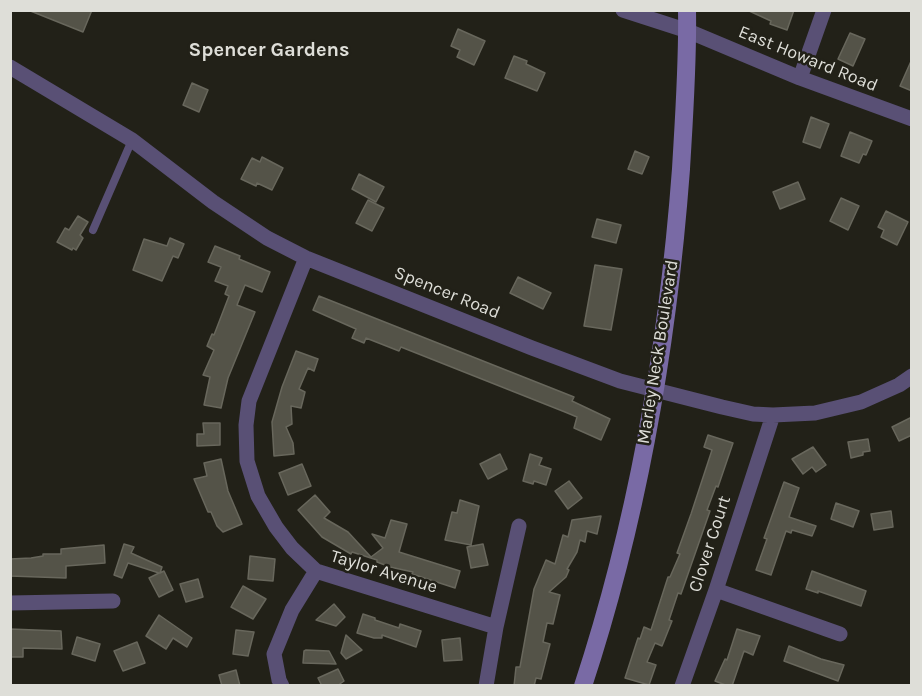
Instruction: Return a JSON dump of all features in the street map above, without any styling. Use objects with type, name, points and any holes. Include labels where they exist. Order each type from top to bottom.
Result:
[{"type":"main road","name":"Marley Neck Boulevard","points":[[583,686],[616,572],[632,503],[664,335],[678,202],[688,31],[687,10]]},
{"type":"street","name":"East Howard Road","points":[[622,10],[688,31],[800,78],[912,119]]},
{"type":"street","points":[[800,78],[824,10]]},
{"type":"street","name":"Spencer Road","points":[[10,67],[132,140],[213,202],[267,238],[306,258],[620,381],[753,414],[773,415],[815,413],[861,402],[899,385],[912,376]]},
{"type":"street","name":"Taylor Avenue","points":[[306,258],[249,400],[246,425],[247,460],[258,496],[276,527],[292,548],[316,571],[496,627]]},
{"type":"street","name":"Clover Court","points":[[682,686],[773,415]]},
{"type":"street","points":[[486,686],[496,627],[519,526]]},
{"type":"street","points":[[282,686],[274,654],[292,610],[316,571]]},
{"type":"street","points":[[716,590],[840,634]]},
{"type":"street","points":[[10,603],[113,601]]},
{"type":"lane","points":[[93,230],[132,140]]},
{"type":"building","points":[[28,10],[92,10],[83,32]]},
{"type":"building","points":[[747,10],[794,10],[787,30],[770,24],[771,21]]},
{"type":"building","points":[[458,29],[485,41],[474,65],[457,57],[460,50],[451,46]]},
{"type":"building","points":[[850,33],[865,39],[853,66],[838,59]]},
{"type":"building","points":[[514,56],[527,61],[526,64],[545,73],[537,91],[505,78]]},
{"type":"building","points":[[912,59],[912,91],[900,86]]},
{"type":"building","points":[[192,83],[208,90],[199,112],[183,105]]},
{"type":"building","points":[[811,117],[829,124],[820,148],[803,142]]},
{"type":"building","points":[[850,132],[872,141],[866,155],[863,154],[859,163],[841,156]]},
{"type":"building","points":[[635,151],[649,157],[642,174],[628,169]]},
{"type":"building","points":[[262,157],[283,168],[272,190],[241,179],[252,158],[260,162]]},
{"type":"building","points":[[359,174],[384,187],[376,202],[352,189]]},
{"type":"building","points":[[798,182],[805,199],[780,209],[773,192]]},
{"type":"building","points":[[841,198],[859,206],[848,230],[830,221]]},
{"type":"building","points":[[368,200],[384,208],[372,231],[356,223]]},
{"type":"building","points":[[886,211],[908,222],[897,245],[881,237],[884,230],[878,227]]},
{"type":"building","points":[[78,216],[88,222],[80,235],[83,238],[76,250],[73,248],[72,250],[57,242],[65,228],[69,230]]},
{"type":"building","points":[[597,219],[621,225],[616,243],[592,237]]},
{"type":"building","points":[[170,238],[184,244],[178,258],[173,256],[162,281],[133,270],[144,239],[167,246]]},
{"type":"building","points":[[215,246],[270,272],[262,292],[245,285],[237,305],[255,312],[228,378],[221,408],[204,405],[210,377],[203,375],[214,350],[207,346],[212,334],[214,335],[229,296],[225,294],[228,286],[215,281],[221,267],[208,262]]},
{"type":"building","points":[[595,265],[622,269],[611,330],[584,326]]},
{"type":"building","points":[[518,277],[551,293],[543,309],[510,293]]},
{"type":"building","points":[[319,296],[574,397],[572,401],[610,419],[601,440],[574,428],[577,417],[565,412],[401,347],[399,351],[366,338],[364,343],[352,338],[356,329],[313,310]]},
{"type":"building","points":[[296,351],[318,359],[314,371],[308,368],[299,389],[305,392],[301,408],[291,406],[292,424],[286,427],[293,443],[294,454],[274,456],[272,422]]},
{"type":"building","points":[[912,417],[912,435],[899,441],[892,427]]},
{"type":"building","points":[[203,423],[220,423],[220,445],[197,446],[197,434],[204,434]]},
{"type":"building","points":[[708,435],[733,443],[718,487],[716,486],[707,510],[710,511],[681,594],[678,593],[669,620],[672,621],[662,646],[655,643],[647,662],[656,665],[649,685],[625,678],[638,638],[640,639],[644,627],[651,630],[668,577],[680,554],[677,553],[712,450],[704,447]]},
{"type":"building","points":[[868,439],[870,451],[851,458],[848,442]]},
{"type":"building","points":[[813,447],[826,465],[816,472],[812,467],[803,474],[792,459]]},
{"type":"building","points":[[500,454],[507,469],[488,479],[480,464]]},
{"type":"building","points":[[530,454],[542,458],[539,465],[551,469],[546,485],[534,481],[533,484],[523,481]]},
{"type":"building","points":[[221,459],[228,491],[242,524],[223,532],[217,526],[211,512],[208,512],[194,479],[207,476],[204,463]]},
{"type":"building","points":[[302,464],[311,486],[288,495],[279,473]]},
{"type":"building","points":[[569,481],[582,498],[568,509],[555,491]]},
{"type":"building","points":[[784,482],[799,488],[789,517],[816,526],[812,536],[792,530],[791,533],[786,531],[771,575],[756,570],[767,539],[764,538]]},
{"type":"building","points":[[315,495],[330,512],[324,518],[348,532],[371,557],[383,548],[372,534],[385,538],[391,520],[407,524],[399,552],[460,571],[455,588],[412,574],[413,572],[390,567],[377,560],[352,552],[351,554],[322,537],[298,510]]},
{"type":"building","points":[[460,500],[479,506],[471,545],[445,540],[452,512],[457,513]]},
{"type":"building","points":[[836,503],[859,511],[853,527],[831,519]]},
{"type":"building","points":[[891,511],[893,527],[874,530],[871,514]]},
{"type":"building","points":[[601,516],[597,534],[587,531],[585,542],[580,540],[577,552],[567,569],[569,570],[566,577],[549,592],[560,595],[553,624],[547,623],[543,642],[550,644],[541,679],[536,678],[534,686],[514,686],[516,667],[520,667],[534,589],[546,560],[555,564],[563,535],[568,537],[572,520]]},
{"type":"building","points":[[124,544],[134,547],[131,553],[162,567],[160,573],[164,571],[173,590],[159,597],[149,578],[159,573],[128,563],[122,578],[114,575]]},
{"type":"building","points":[[483,544],[488,565],[471,568],[467,547]]},
{"type":"building","points":[[104,545],[105,563],[66,566],[66,578],[10,576],[10,559],[61,554],[61,549]]},
{"type":"building","points":[[250,556],[275,559],[273,581],[248,579]]},
{"type":"building","points":[[812,571],[866,591],[861,606],[806,589]]},
{"type":"building","points":[[198,579],[203,597],[186,602],[180,584]]},
{"type":"building","points":[[243,586],[266,599],[253,619],[231,607]]},
{"type":"building","points":[[334,604],[345,617],[336,626],[316,620]]},
{"type":"building","points":[[363,614],[399,628],[400,624],[421,631],[416,647],[382,635],[382,638],[374,638],[357,633]]},
{"type":"building","points":[[159,615],[192,638],[187,647],[173,638],[166,649],[146,636]]},
{"type":"building","points":[[10,629],[61,631],[62,649],[23,648],[23,657],[10,657]]},
{"type":"building","points":[[737,629],[760,636],[753,655],[744,651],[732,686],[728,686],[715,681],[725,659],[727,660]]},
{"type":"building","points":[[236,630],[254,632],[248,656],[233,654]]},
{"type":"building","points":[[346,635],[362,650],[346,659],[341,653]]},
{"type":"building","points":[[77,637],[100,644],[95,661],[72,654]]},
{"type":"building","points":[[460,638],[462,660],[444,661],[442,640]]},
{"type":"building","points":[[137,642],[145,663],[123,671],[114,651]]},
{"type":"building","points":[[789,646],[821,659],[844,665],[838,681],[784,661]]},
{"type":"building","points":[[306,650],[329,651],[336,664],[303,663]]},
{"type":"building","points":[[338,669],[344,681],[337,686],[322,686],[318,678]]},
{"type":"building","points":[[236,670],[240,686],[222,686],[219,675]]},
{"type":"district","name":"Spencer Gardens","points":[[269,50]]}]
